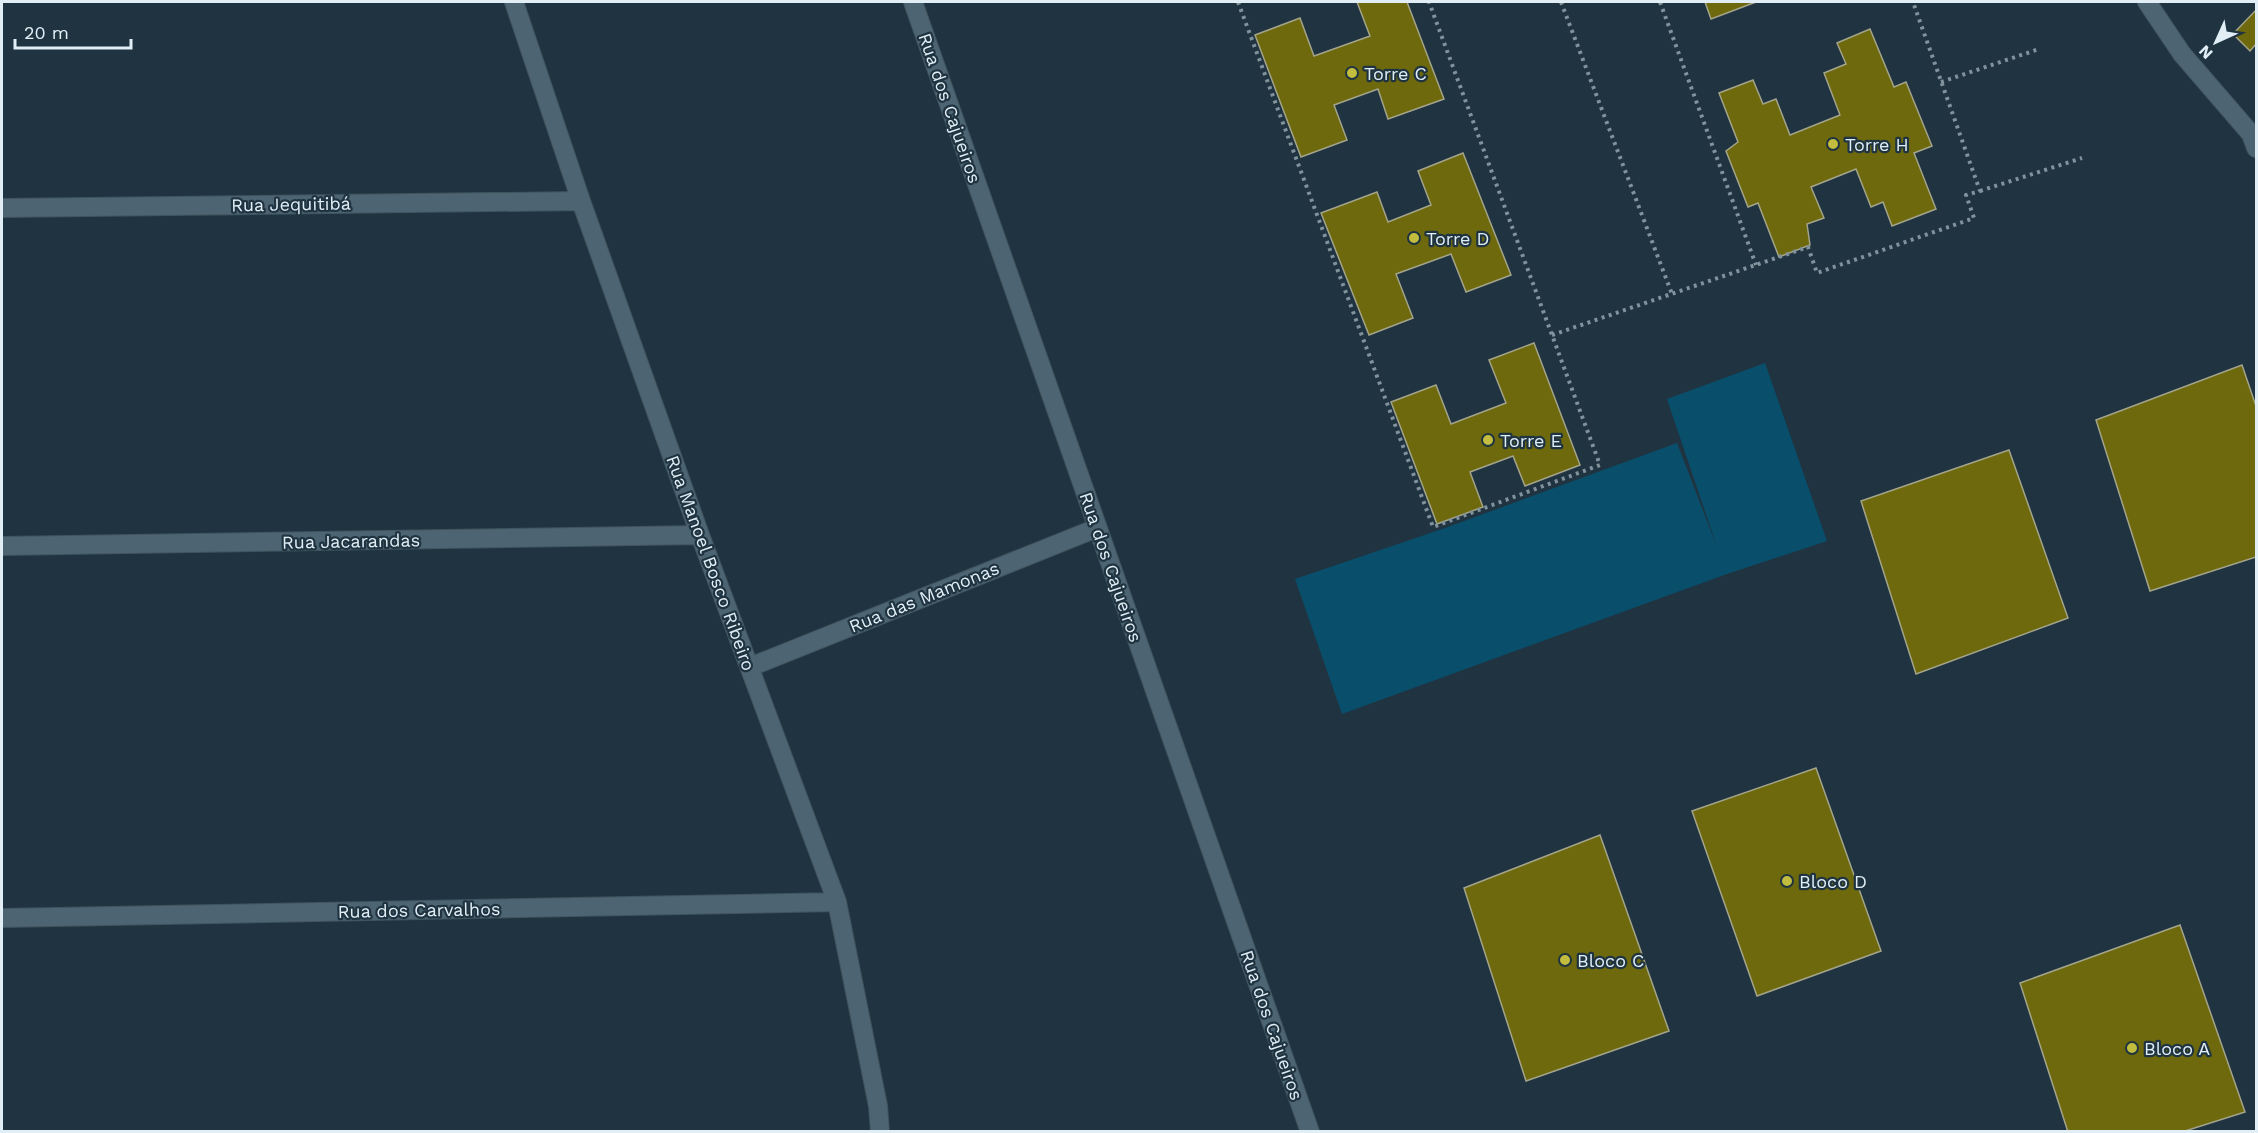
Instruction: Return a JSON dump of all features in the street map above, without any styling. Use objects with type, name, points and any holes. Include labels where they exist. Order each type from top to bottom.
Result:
[{"type":"street","name":"Rua Manoel Bosco Ribeiro","points":[[514,2],[580,201],[700,535],[837,902],[878,1106],[880,1131]]},
{"type":"street","name":"Rua dos Cajueiros","points":[[913,2],[1310,1131]]},
{"type":"street","points":[[2147,2],[2182,54],[2254,140]]},
{"type":"street","name":"Rua Jequitibá","points":[[2,208],[580,201]]},
{"type":"street","name":"Rua das Mamonas","points":[[750,667],[1097,528]]},
{"type":"street","name":"Rua Jacarandas","points":[[2,546],[700,535]]},
{"type":"street","name":"Rua dos Carvalhos","points":[[2,918],[837,902]]},
{"type":"path","points":[[1238,2],[1433,527],[1600,465],[1429,2]]},
{"type":"path","points":[[1561,2],[1672,294]]},
{"type":"path","points":[[1660,2],[1756,265]]},
{"type":"path","points":[[1913,2],[1980,191]]},
{"type":"path","points":[[1941,82],[2039,49]]},
{"type":"path","points":[[1552,335],[1808,247],[1817,273],[1974,218],[1966,195],[2082,158]]},
{"type":"shaded area","points":[[1765,363],[1827,541],[1727,574],[1342,714],[1295,579],[1445,528],[1677,443],[1717,547],[1667,399]]},
{"type":"building","name":"Torre C","points":[[1357,2],[1407,2],[1444,99],[1388,119],[1378,89],[1334,105],[1347,140],[1301,157],[1255,35],[1300,18],[1314,56],[1370,36]]},
{"type":"building","points":[[1705,2],[1756,2],[1711,19]]},
{"type":"building","points":[[2256,10],[2256,44],[2250,51],[2233,34]]},
{"type":"building","name":"Torre H","points":[[1870,29],[1894,87],[1906,82],[1932,146],[1914,153],[1936,209],[1892,226],[1883,202],[1871,207],[1856,169],[1811,187],[1824,218],[1807,224],[1810,245],[1779,257],[1758,203],[1748,207],[1726,151],[1738,142],[1719,93],[1753,80],[1763,104],[1776,99],[1790,135],[1840,115],[1824,73],[1846,64],[1837,43]]},
{"type":"building","name":"Torre D","points":[[1463,153],[1511,275],[1466,292],[1451,254],[1396,274],[1413,318],[1369,335],[1321,213],[1377,192],[1388,222],[1431,205],[1418,171]]},
{"type":"building","name":"Torre E","points":[[1534,343],[1580,465],[1525,486],[1513,456],[1470,472],[1483,507],[1437,524],[1391,402],[1436,385],[1451,424],[1506,403],[1489,360]]},
{"type":"building","points":[[2242,365],[2256,406],[2256,557],[2150,591],[2096,420]]},
{"type":"building","points":[[2009,450],[2068,618],[1916,674],[1861,501]]},
{"type":"building","name":"Bloco D","points":[[1816,768],[1881,951],[1757,996],[1692,811]]},
{"type":"building","name":"Bloco C","points":[[1600,835],[1669,1031],[1526,1081],[1464,888]]},
{"type":"building","name":"Bloco A","points":[[2180,925],[2245,1112],[2182,1132],[2068,1132],[2020,983]]},
{"type":"place","name":"Torre C","points":[[1352,73]]},
{"type":"place","name":"Torre H","points":[[1833,144]]},
{"type":"place","name":"Torre D","points":[[1414,238]]},
{"type":"place","name":"Torre E","points":[[1488,440]]},
{"type":"place","name":"Bloco D","points":[[1787,881]]},
{"type":"place","name":"Bloco C","points":[[1565,960]]},
{"type":"place","name":"Bloco A","points":[[2132,1048]]}]
